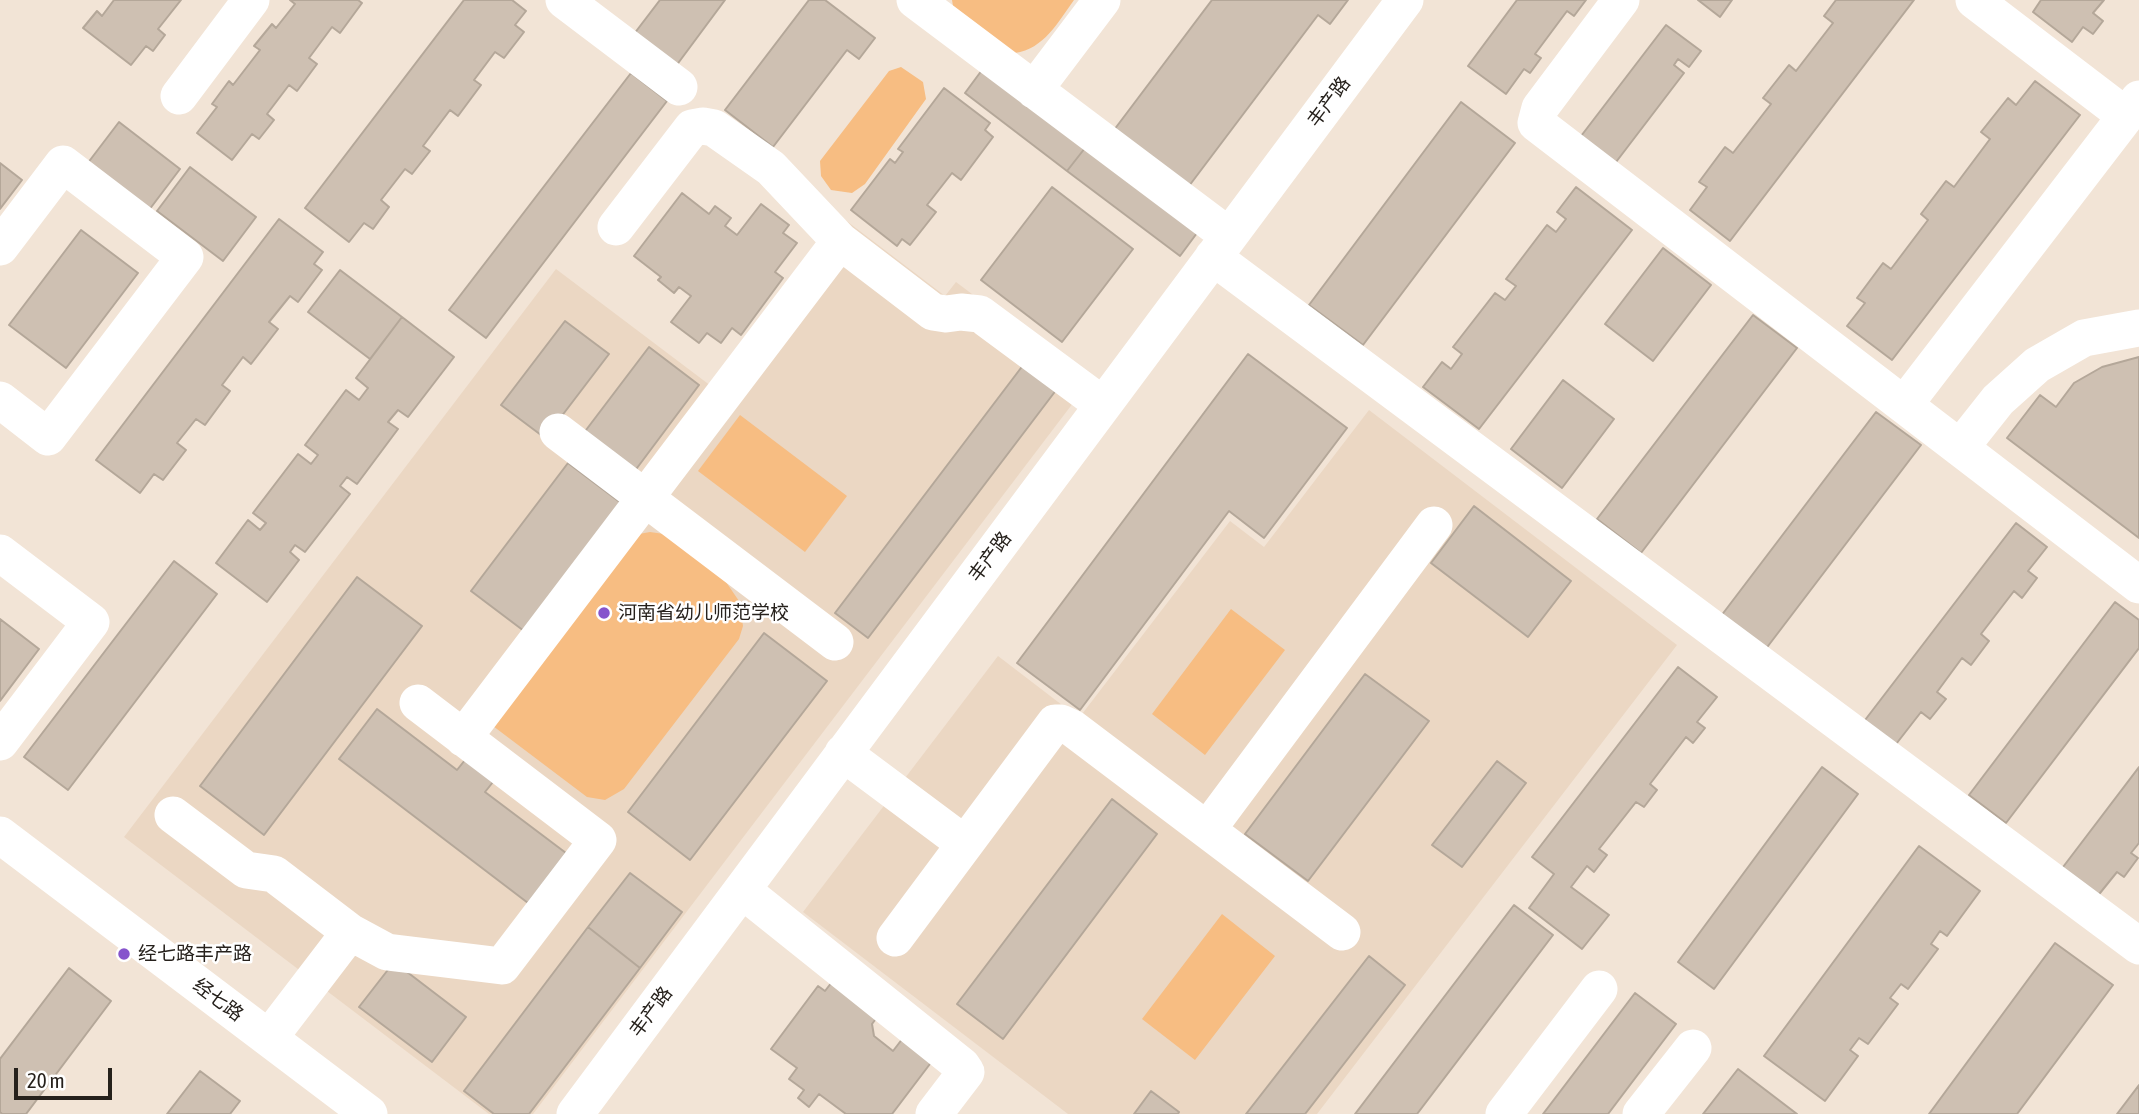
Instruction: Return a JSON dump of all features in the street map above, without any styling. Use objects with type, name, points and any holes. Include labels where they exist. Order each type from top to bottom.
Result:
[{"type":"street","points":[[179,96],[251,0]]},
{"type":"street","points":[[564,0],[679,87]]},
{"type":"street","points":[[915,0],[1034,90],[1221,246],[2134,932]]},
{"type":"street","points":[[1034,90],[1102,0]]},
{"type":"street","name":"丰产路","points":[[575,1114],[1405,0]]},
{"type":"street","points":[[1621,0],[1540,108],[1536,123],[2139,585]]},
{"type":"street","points":[[1904,405],[2133,108],[1974,0]]},
{"type":"street","points":[[616,227],[692,128],[714,128],[771,168],[839,241],[933,312],[980,314],[1103,405]]},
{"type":"street","points":[[0,247],[63,164],[185,257],[48,437],[0,400]]},
{"type":"street","points":[[463,738],[839,241]]},
{"type":"street","points":[[1960,449],[1998,400],[2037,365],[2084,338],[2139,328]]},
{"type":"street","points":[[558,432],[835,642]]},
{"type":"street","points":[[1207,830],[1434,524]]},
{"type":"street","points":[[0,553],[91,622],[0,742]]},
{"type":"street","points":[[173,815],[246,870],[274,874],[350,932],[387,952],[502,966],[598,840],[418,703]]},
{"type":"street","points":[[895,937],[1055,723],[1072,728],[1342,932]]},
{"type":"street","points":[[843,753],[965,844]]},
{"type":"street","name":"经七路","points":[[0,835],[369,1114]]},
{"type":"street","points":[[742,890],[962,1066],[966,1072],[934,1114]]},
{"type":"street","points":[[269,1038],[350,932]]},
{"type":"street","points":[[1504,1114],[1599,989]]},
{"type":"street","points":[[1641,1114],[1693,1048]]},
{"type":"shaded area","points":[[952,0],[1074,0],[1042,40],[1015,53],[953,6]]},
{"type":"shaded area","points":[[901,67],[923,82],[926,99],[865,184],[852,193],[831,190],[821,176],[820,161],[889,71]]},
{"type":"shaded area","name":"河南省幼儿师范学校","points":[[844,219],[945,296],[956,282],[1089,382],[533,1114],[489,1114],[124,837],[556,269],[715,389]]},
{"type":"shaded area","points":[[1369,410],[1677,645],[1317,1114],[1068,1114],[803,912],[998,656],[1079,718],[1230,521],[1264,547]]},
{"type":"shaded area","points":[[740,415],[847,496],[805,552],[698,471]]},
{"type":"shaded area","points":[[639,534],[664,534],[726,582],[739,601],[743,626],[739,639],[624,789],[605,800],[587,797],[493,726]]},
{"type":"shaded area","points":[[1231,609],[1285,650],[1205,755],[1152,714]]},
{"type":"shaded area","points":[[1222,914],[1275,956],[1195,1060],[1142,1019]]},
{"type":"building","points":[[114,0],[181,0],[158,29],[165,35],[153,51],[146,46],[131,65],[83,28],[97,11],[102,16]]},
{"type":"building","points":[[290,0],[358,0],[362,3],[340,33],[332,27],[309,58],[317,64],[297,91],[289,85],[267,114],[274,120],[259,139],[252,134],[232,160],[197,133],[217,107],[212,104],[229,81],[233,85],[260,50],[254,46],[272,24],[276,28],[295,4]]},
{"type":"building","points":[[464,0],[512,0],[526,11],[515,25],[524,32],[504,58],[495,52],[474,80],[481,85],[458,116],[450,110],[423,146],[430,151],[412,174],[405,169],[381,200],[389,207],[373,229],[364,223],[349,242],[305,208]]},
{"type":"building","points":[[660,0],[725,0],[676,66],[634,34]]},
{"type":"building","points":[[809,0],[825,0],[875,38],[859,59],[847,50],[773,147],[725,110]]},
{"type":"building","points":[[1212,0],[1348,0],[1330,24],[1318,15],[1189,186],[1114,130]]},
{"type":"building","points":[[1517,0],[1586,0],[1574,16],[1567,11],[1535,54],[1541,58],[1530,73],[1524,69],[1506,94],[1468,66]]},
{"type":"building","points":[[1698,0],[1732,0],[1720,17]]},
{"type":"building","points":[[1836,0],[1914,0],[1730,241],[1690,210],[1707,187],[1699,182],[1725,147],[1733,153],[1771,104],[1763,98],[1789,65],[1796,71],[1833,23],[1824,16]]},
{"type":"building","points":[[2041,0],[2104,0],[2093,13],[2103,21],[2093,34],[2083,27],[2072,42],[2033,12]]},
{"type":"building","points":[[1666,25],[1701,51],[1689,67],[1678,59],[1674,65],[1684,73],[1613,166],[1578,140]]},
{"type":"building","points":[[982,70],[1085,148],[1067,171],[965,93]]},
{"type":"building","points":[[631,73],[667,101],[486,338],[449,310]]},
{"type":"building","points":[[2035,81],[2080,115],[1892,360],[1847,326],[1865,303],[1857,298],[1883,263],[1891,269],[1928,220],[1921,214],[1946,181],[1954,187],[1990,139],[1981,132],[2008,98],[2016,105]]},
{"type":"building","points":[[944,88],[990,123],[985,130],[993,137],[961,180],[952,173],[927,205],[936,212],[910,245],[902,239],[897,246],[851,210],[890,159],[895,163],[903,152],[898,149]]},
{"type":"building","points":[[1461,102],[1515,143],[1363,345],[1309,305]]},
{"type":"building","points":[[119,122],[180,169],[146,214],[84,168]]},
{"type":"building","points":[[1085,148],[1197,233],[1180,256],[1067,171]]},
{"type":"building","points":[[0,163],[22,180],[0,209]]},
{"type":"building","points":[[190,167],[256,217],[223,261],[157,211]]},
{"type":"building","points":[[1052,187],[1133,249],[1062,342],[981,280]]},
{"type":"building","points":[[1576,187],[1632,230],[1479,429],[1423,387],[1442,362],[1451,369],[1462,354],[1453,347],[1495,293],[1505,300],[1516,286],[1506,279],[1547,225],[1556,232],[1566,219],[1557,212]]},
{"type":"building","points":[[682,193],[709,214],[715,206],[731,218],[725,226],[737,235],[761,204],[789,225],[783,233],[797,243],[775,272],[783,278],[741,335],[732,328],[721,343],[707,333],[699,343],[671,322],[691,296],[679,287],[674,293],[658,280],[661,277],[634,256]]},
{"type":"building","points":[[279,219],[323,252],[314,264],[322,270],[298,302],[290,296],[269,322],[278,329],[251,364],[243,357],[222,385],[230,391],[205,425],[196,419],[177,443],[186,450],[163,480],[154,474],[140,493],[96,460]]},
{"type":"building","points":[[81,230],[138,273],[66,368],[9,325]]},
{"type":"building","points":[[1663,248],[1711,285],[1653,361],[1605,324]]},
{"type":"building","points":[[340,270],[402,317],[370,359],[308,312]]},
{"type":"building","points":[[1753,315],[1797,348],[1641,553],[1597,519]]},
{"type":"building","points":[[402,317],[454,357],[408,417],[398,410],[388,422],[398,429],[357,484],[347,477],[340,486],[350,494],[305,552],[295,545],[290,552],[299,560],[267,602],[216,563],[248,520],[260,530],[266,523],[253,513],[298,454],[311,464],[318,455],[305,445],[346,390],[359,400],[368,388],[356,378]]},
{"type":"building","points":[[565,321],[609,354],[545,438],[501,405]]},
{"type":"building","points":[[649,347],[699,385],[634,472],[583,434]]},
{"type":"building","points":[[1248,354],[1347,428],[1264,538],[1229,511],[1080,710],[1017,663]]},
{"type":"building","points":[[2139,357],[2139,538],[2007,438],[2040,395],[2056,407],[2074,383],[2102,367]]},
{"type":"building","points":[[1027,360],[1060,385],[868,638],[835,613]]},
{"type":"building","points":[[1563,380],[1614,419],[1562,488],[1511,449]]},
{"type":"building","points":[[1876,412],[1921,445],[1765,650],[1721,616]]},
{"type":"building","points":[[568,463],[621,503],[524,631],[471,591]]},
{"type":"building","points":[[1474,506],[1571,581],[1528,637],[1431,563]]},
{"type":"building","points":[[2016,523],[2047,547],[2028,571],[2037,578],[2022,598],[2014,591],[1981,634],[1989,641],[1971,665],[1962,658],[1937,692],[1946,699],[1930,719],[1921,712],[1893,748],[1862,724]]},
{"type":"building","points":[[174,561],[217,594],[68,790],[24,757]]},
{"type":"building","points":[[357,577],[422,626],[264,835],[200,786]]},
{"type":"building","points":[[2115,602],[2139,620],[2139,648],[2006,823],[1969,795]]},
{"type":"building","points":[[0,619],[39,649],[0,701]]},
{"type":"building","points":[[764,633],[827,681],[690,860],[628,812]]},
{"type":"building","points":[[1678,667],[1717,697],[1697,722],[1705,728],[1693,743],[1686,737],[1650,784],[1657,790],[1644,807],[1636,802],[1599,849],[1607,855],[1594,872],[1587,866],[1571,887],[1609,915],[1582,949],[1529,908],[1554,874],[1532,857]]},
{"type":"building","points":[[1365,674],[1429,721],[1308,881],[1245,834]]},
{"type":"building","points":[[377,709],[457,770],[465,760],[493,782],[485,792],[566,853],[528,903],[339,759]]},
{"type":"building","points":[[1497,761],[1526,783],[1462,867],[1432,845]]},
{"type":"building","points":[[1822,767],[1858,794],[1714,989],[1678,962]]},
{"type":"building","points":[[2139,767],[2139,843],[2131,853],[2138,858],[2124,877],[2117,872],[2096,898],[2060,871]]},
{"type":"building","points":[[1112,799],[1157,834],[1003,1039],[957,1004]]},
{"type":"building","points":[[1919,846],[1980,891],[1947,936],[1940,931],[1931,944],[1938,949],[1908,989],[1901,984],[1890,998],[1898,1004],[1868,1044],[1859,1038],[1850,1050],[1858,1056],[1825,1101],[1764,1056]]},
{"type":"building","points":[[630,873],[682,912],[640,968],[588,927]]},
{"type":"building","points":[[1514,905],[1553,935],[1417,1114],[1355,1114]]},
{"type":"building","points":[[588,927],[640,968],[529,1114],[494,1114],[464,1091]]},
{"type":"building","points":[[2055,943],[2113,985],[2017,1114],[1929,1114]]},
{"type":"building","points":[[1369,956],[1405,985],[1305,1114],[1246,1114]]},
{"type":"building","points":[[394,962],[466,1017],[432,1062],[359,1007]]},
{"type":"building","points":[[69,968],[111,1001],[26,1114],[2,1114],[0,1059]]},
{"type":"building","points":[[835,978],[881,1012],[872,1024],[874,1036],[893,1051],[903,1038],[936,1056],[892,1114],[846,1114],[819,1094],[809,1107],[798,1098],[804,1090],[789,1079],[797,1068],[771,1049],[818,986],[825,991]]},
{"type":"building","points":[[1635,993],[1676,1024],[1608,1114],[1543,1114]]},
{"type":"building","points":[[1738,1069],[1797,1114],[1703,1114]]},
{"type":"building","points":[[200,1071],[240,1101],[230,1114],[167,1114]]},
{"type":"building","points":[[2139,1085],[2139,1114],[2117,1114]]},
{"type":"building","points":[[1151,1091],[1179,1112],[1178,1114],[1134,1114]]},
{"type":"place","name":"河南省幼儿师范学校","points":[[604,613]]},
{"type":"place","name":"经七路丰产路","points":[[124,954]]}]
